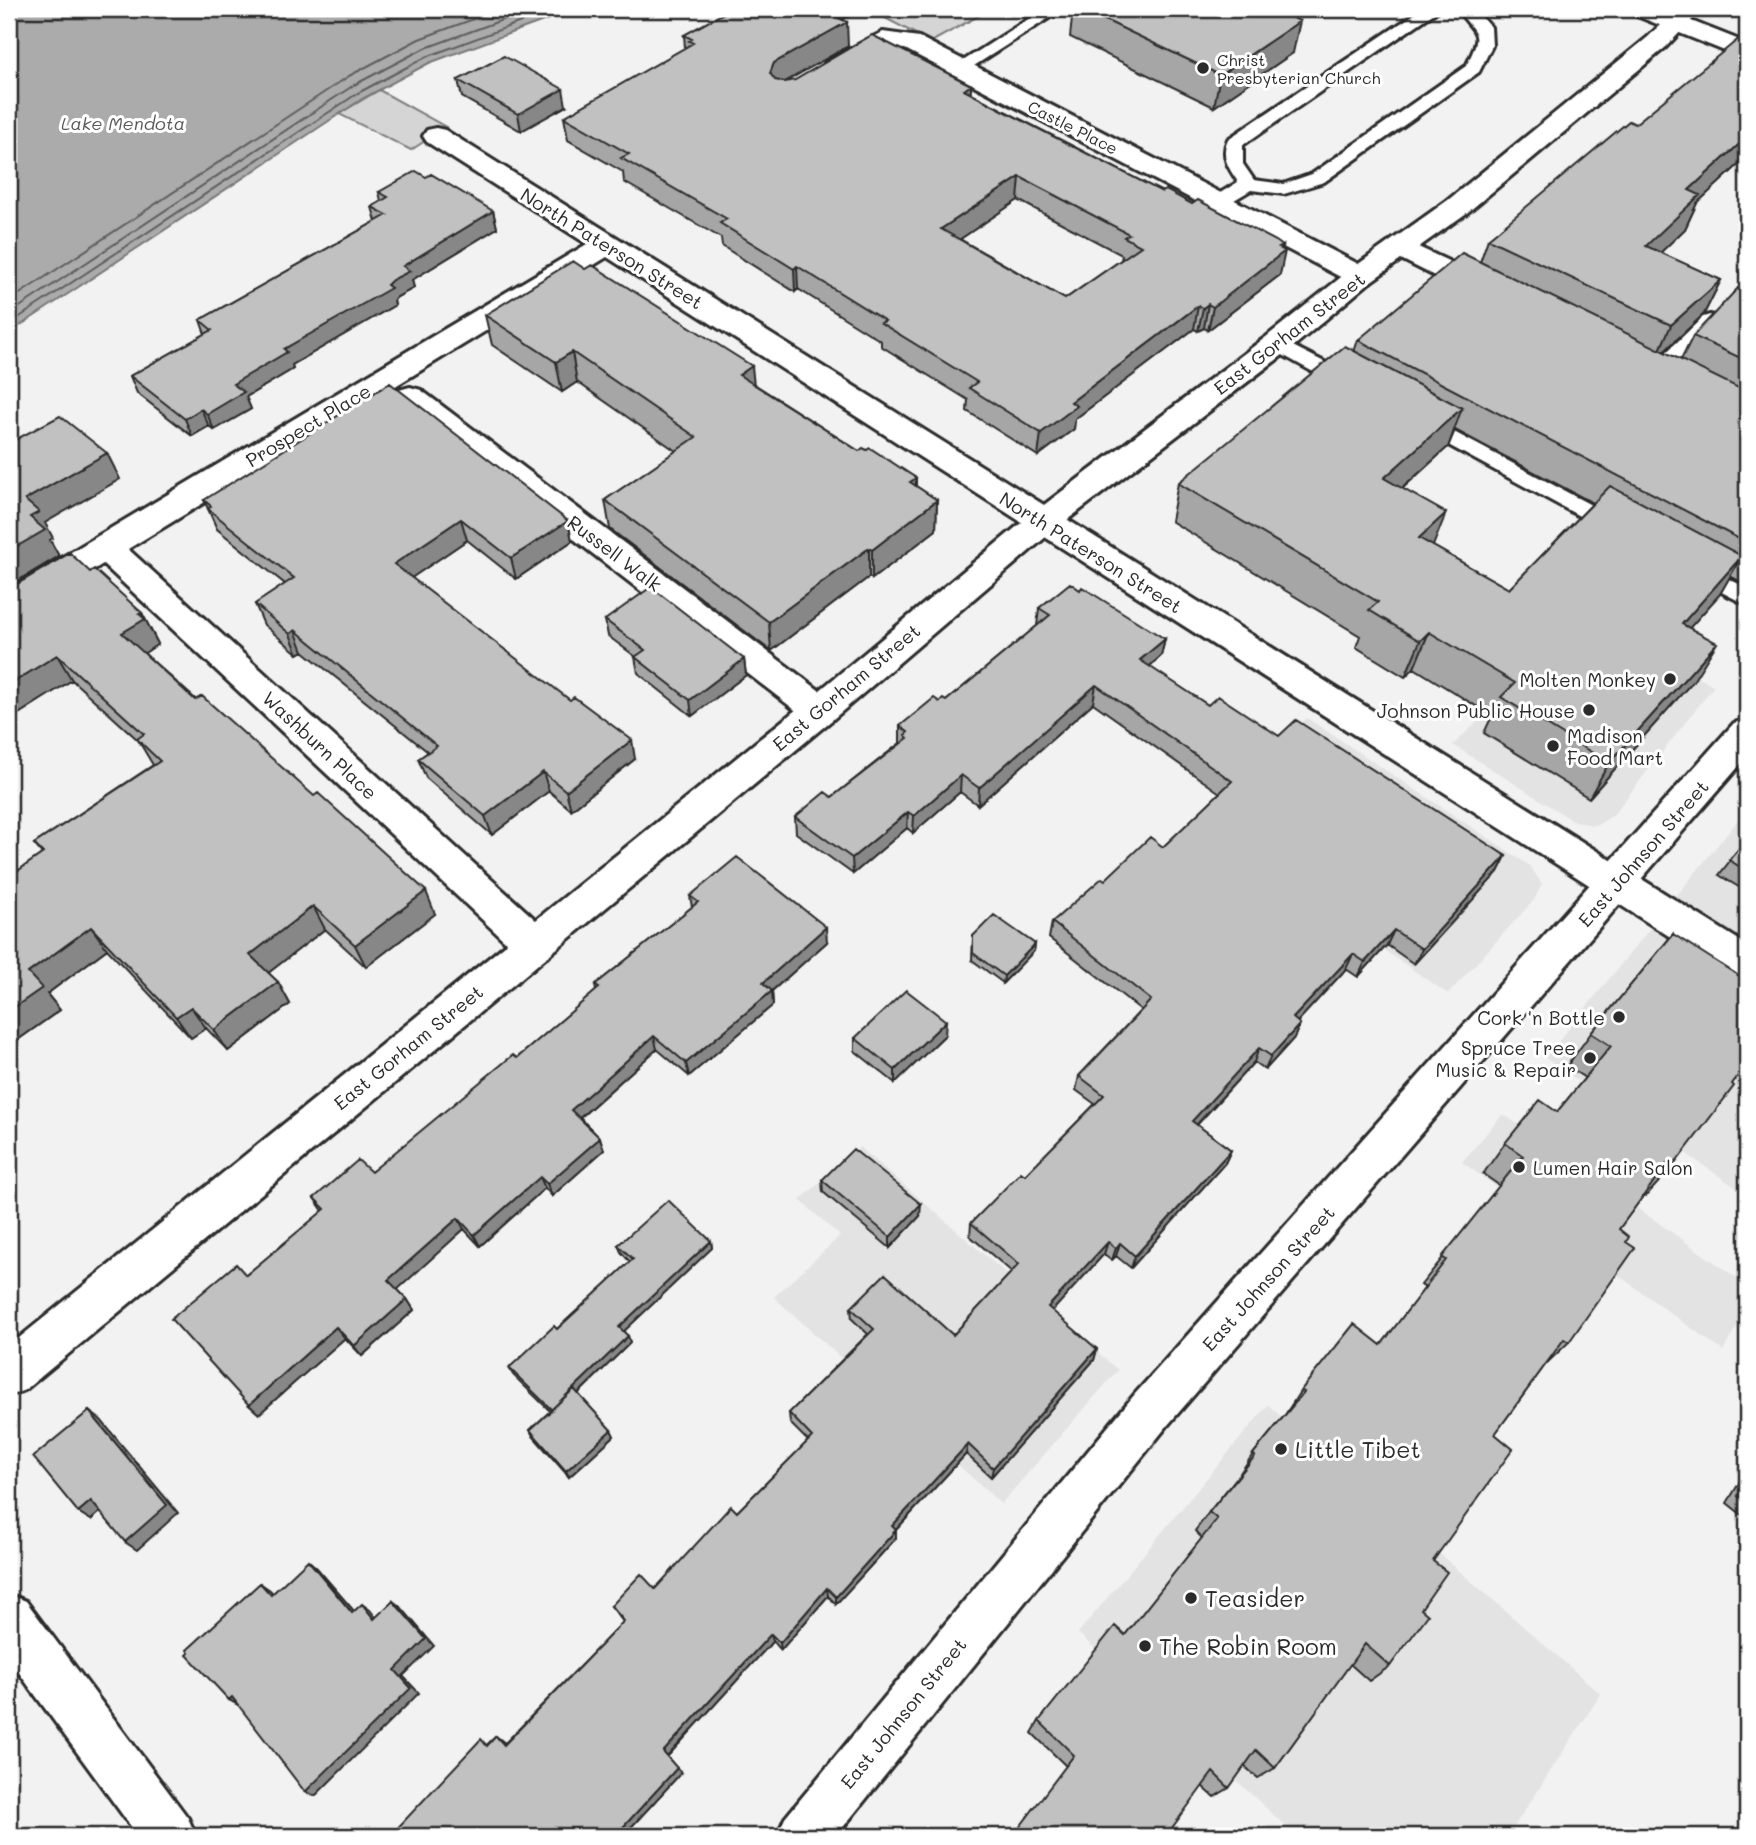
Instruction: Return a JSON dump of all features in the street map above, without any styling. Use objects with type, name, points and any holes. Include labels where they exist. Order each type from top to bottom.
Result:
[{"type":"street","points":[[1641,9],[1683,16],[1747,52]]},
{"type":"street","name":"East Gorham Street","points":[[9,1374],[820,710],[1043,522],[1277,344],[1360,276],[1458,206],[1657,42],[1683,16]]},
{"type":"street","name":"Castle Place","points":[[819,75],[875,43],[892,39],[910,43],[1360,276]]},
{"type":"street","name":"North Paterson Street","points":[[436,136],[1747,965]]},
{"type":"street","name":"Prospect Place","points":[[9,605],[105,547],[399,389],[607,245]]},
{"type":"street","points":[[1401,248],[1513,303]]},
{"type":"street","name":"Russell Walk","points":[[399,389],[820,710]]},
{"type":"street","name":"Washburn Place","points":[[105,547],[535,944]]},
{"type":"street","name":"East Johnson Street","points":[[803,1836],[1152,1410],[1747,733]]},
{"type":"street","points":[[9,1618],[170,1836]]},
{"type":"lane","points":[[960,68],[1055,9]]},
{"type":"lane","points":[[1248,184],[1234,164],[1234,143],[1432,9]]},
{"type":"lane","points":[[1218,202],[1248,184],[1284,189],[1318,178],[1473,69],[1484,46],[1483,27],[1465,9]]},
{"type":"lane","points":[[1656,374],[1710,321]]},
{"type":"lane","points":[[1277,344],[1369,394]]},
{"type":"lane","points":[[1406,413],[1637,538]]},
{"type":"lane","points":[[1674,558],[1747,597]]},
{"type":"shaded area","points":[[868,9],[991,9],[931,42]]},
{"type":"shaded area","points":[[379,90],[446,127],[411,150],[339,114]]},
{"type":"shaded area","points":[[1585,617],[1714,686],[1613,815],[1599,824],[1591,825],[1572,820],[1453,745]]},
{"type":"shaded area","points":[[1307,718],[1529,865],[1542,884],[1534,900],[1448,994],[1194,820]]},
{"type":"shaded area","points":[[1738,820],[1747,826],[1747,1195],[1545,1058]]},
{"type":"shaded area","points":[[1503,1114],[1747,1285],[1747,1308],[1723,1351],[1462,1162]]},
{"type":"shaded area","points":[[860,1147],[1118,1370],[1001,1504],[774,1297],[840,1236],[800,1200]]},
{"type":"shaded area","points":[[1268,1405],[1601,1694],[1508,1836],[1296,1836],[1078,1633]]},
{"type":"water","name":"Lake Mendota","points":[[9,9],[576,9],[429,63],[362,99],[9,333]]},
{"type":"building","points":[[731,9],[821,9],[847,22],[774,63],[770,73],[775,80],[795,80],[872,35],[971,85],[964,90],[1162,192],[1166,190],[1192,204],[1198,200],[1276,241],[1283,246],[1279,248],[1285,251],[1213,307],[1208,304],[1203,308],[1198,306],[1071,402],[1077,406],[1041,433],[969,388],[977,382],[881,323],[885,321],[797,266],[794,269],[720,223],[727,219],[621,158],[629,154],[564,117],[693,43],[689,41],[692,39],[684,35]],"holes":[[[1020,177],[1129,234],[1124,237],[1141,246],[1065,299],[941,229]]]},
{"type":"building","points":[[1082,9],[1273,9],[1300,21],[1220,75]]},
{"type":"building","points":[[1747,32],[1747,137],[1689,190],[1700,195],[1646,246],[1721,280],[1671,325],[1488,239],[1629,121],[1635,124]]},
{"type":"building","points":[[504,56],[563,89],[518,114],[458,80]]},
{"type":"building","points":[[416,171],[426,177],[431,174],[493,211],[403,266],[410,271],[392,280],[387,285],[391,288],[284,349],[287,352],[233,384],[244,392],[207,414],[201,409],[185,419],[130,376],[212,330],[200,320],[387,215],[372,207],[388,197],[379,192]]},
{"type":"building","points":[[1462,253],[1747,392],[1747,543],[1358,340]]},
{"type":"building","points":[[573,261],[585,269],[592,265],[752,366],[739,375],[859,451],[870,448],[916,478],[910,482],[937,500],[872,550],[869,548],[769,622],[605,500],[696,437],[572,352],[556,362],[485,315]]},
{"type":"building","points":[[1738,288],[1747,292],[1747,361],[1693,336]]},
{"type":"building","points":[[1345,346],[1462,408],[1384,478],[1446,513],[1419,538],[1509,589],[1610,486],[1742,556],[1682,624],[1717,643],[1609,763],[1501,697],[1515,683],[1429,632],[1420,641],[1369,610],[1378,602],[1178,483]]},
{"type":"building","points":[[390,383],[568,521],[511,558],[461,519],[394,564],[570,700],[574,697],[632,740],[566,791],[543,772],[485,816],[418,759],[437,746],[295,630],[290,634],[255,604],[294,578],[208,509],[211,506],[204,500]]},
{"type":"building","points":[[60,416],[107,453],[25,500],[39,512],[30,517],[45,530],[9,551],[9,443]]},
{"type":"building","points":[[70,553],[90,572],[94,569],[142,613],[139,614],[145,619],[122,633],[195,700],[202,696],[314,796],[318,793],[426,891],[355,945],[313,906],[250,955],[278,982],[214,1030],[191,1007],[176,1017],[91,927],[28,973],[42,988],[9,1011],[9,877],[43,853],[34,844],[160,761],[137,739],[144,734],[57,655],[9,685],[9,589]]},
{"type":"building","points":[[1070,583],[1080,590],[1082,587],[1165,639],[1140,660],[1208,705],[1218,696],[1279,736],[1296,720],[1506,856],[1422,949],[1394,930],[1365,962],[1353,954],[1293,1018],[1300,1024],[1271,1056],[1259,1048],[1192,1121],[1231,1150],[1135,1256],[1120,1243],[1116,1248],[1108,1242],[1048,1307],[1097,1349],[993,1468],[968,1444],[892,1526],[896,1530],[836,1597],[827,1588],[780,1643],[771,1634],[663,1752],[677,1768],[615,1836],[390,1836],[481,1739],[487,1746],[496,1736],[504,1745],[624,1621],[611,1606],[641,1574],[655,1589],[731,1506],[737,1512],[812,1437],[789,1413],[874,1329],[851,1308],[885,1274],[953,1335],[1019,1264],[971,1223],[1021,1172],[1025,1175],[1104,1095],[1079,1076],[1151,1000],[1052,922],[1102,878],[1105,880],[1150,837],[1163,847],[1232,781],[1096,685],[979,788],[961,775],[914,816],[908,812],[852,858],[795,817],[825,792],[832,797],[908,738],[905,735],[908,732],[900,726],[934,698],[940,702],[943,699],[946,701],[1050,615],[1039,608]]},
{"type":"building","points":[[651,587],[744,659],[690,700],[635,657],[645,650],[605,620]]},
{"type":"building","points":[[1747,839],[1747,871],[1729,860]]},
{"type":"building","points":[[737,857],[826,927],[763,983],[772,991],[686,1063],[654,1036],[571,1110],[600,1138],[547,1184],[540,1177],[474,1235],[458,1218],[388,1280],[407,1299],[354,1346],[336,1327],[249,1405],[171,1319],[236,1264],[246,1275],[325,1209],[314,1198],[358,1160],[371,1172],[513,1055],[517,1058],[599,988],[595,985],[698,902],[690,896]]},
{"type":"building","points":[[994,915],[1035,944],[1004,976],[973,953],[973,936]]},
{"type":"building","points":[[1673,934],[1747,981],[1747,1063],[1732,1084],[1734,1086],[1674,1165],[1669,1161],[1619,1229],[1629,1237],[1626,1242],[1635,1248],[1569,1342],[1564,1339],[1495,1434],[1513,1449],[1433,1561],[1447,1572],[1421,1609],[1428,1615],[1390,1666],[1365,1644],[1275,1768],[1256,1750],[1229,1788],[1213,1772],[1166,1836],[1013,1836],[1074,1755],[1039,1721],[1115,1626],[1125,1635],[1217,1519],[1209,1512],[1255,1456],[1253,1454],[1304,1392],[1301,1390],[1354,1324],[1381,1345],[1446,1260],[1442,1257],[1523,1156],[1505,1143],[1540,1100],[1557,1112],[1611,1046],[1591,1033]]},
{"type":"building","points":[[906,990],[946,1021],[895,1070],[855,1038]]},
{"type":"building","points":[[853,1149],[921,1204],[890,1237],[822,1180]]},
{"type":"building","points":[[668,1200],[711,1241],[619,1327],[628,1336],[552,1409],[574,1389],[611,1430],[566,1471],[530,1430],[552,1410],[509,1368],[554,1326],[557,1329],[633,1259],[618,1245]]},
{"type":"building","points":[[89,1411],[167,1505],[125,1542],[91,1501],[78,1512],[33,1457]]},
{"type":"building","points":[[1747,1482],[1747,1503],[1738,1496]]},
{"type":"building","points":[[308,1560],[352,1613],[362,1604],[374,1619],[393,1601],[426,1639],[395,1670],[411,1688],[305,1792],[232,1697],[229,1700],[187,1655],[187,1650],[260,1583],[271,1595]]},
{"type":"building","points":[[950,1828],[958,1836],[943,1836]]},
{"type":"place","name":"Christ Presbyterian Church","points":[[1203,68]]},
{"type":"place","name":"Molten Monkey","points":[[1670,679]]},
{"type":"place","name":"Johnson Public House","points":[[1589,710]]},
{"type":"place","name":"Madison Food Mart","points":[[1553,746]]},
{"type":"place","name":"Cork 'n Bottle","points":[[1619,1017]]},
{"type":"place","name":"Spruce Tree Music & Repair","points":[[1590,1058]]},
{"type":"place","name":"Lumen Hair Salon","points":[[1519,1167]]},
{"type":"place","name":"Little Tibet","points":[[1281,1449]]},
{"type":"place","name":"Teasider","points":[[1191,1598]]},
{"type":"place","name":"The Robin Room","points":[[1145,1646]]}]
